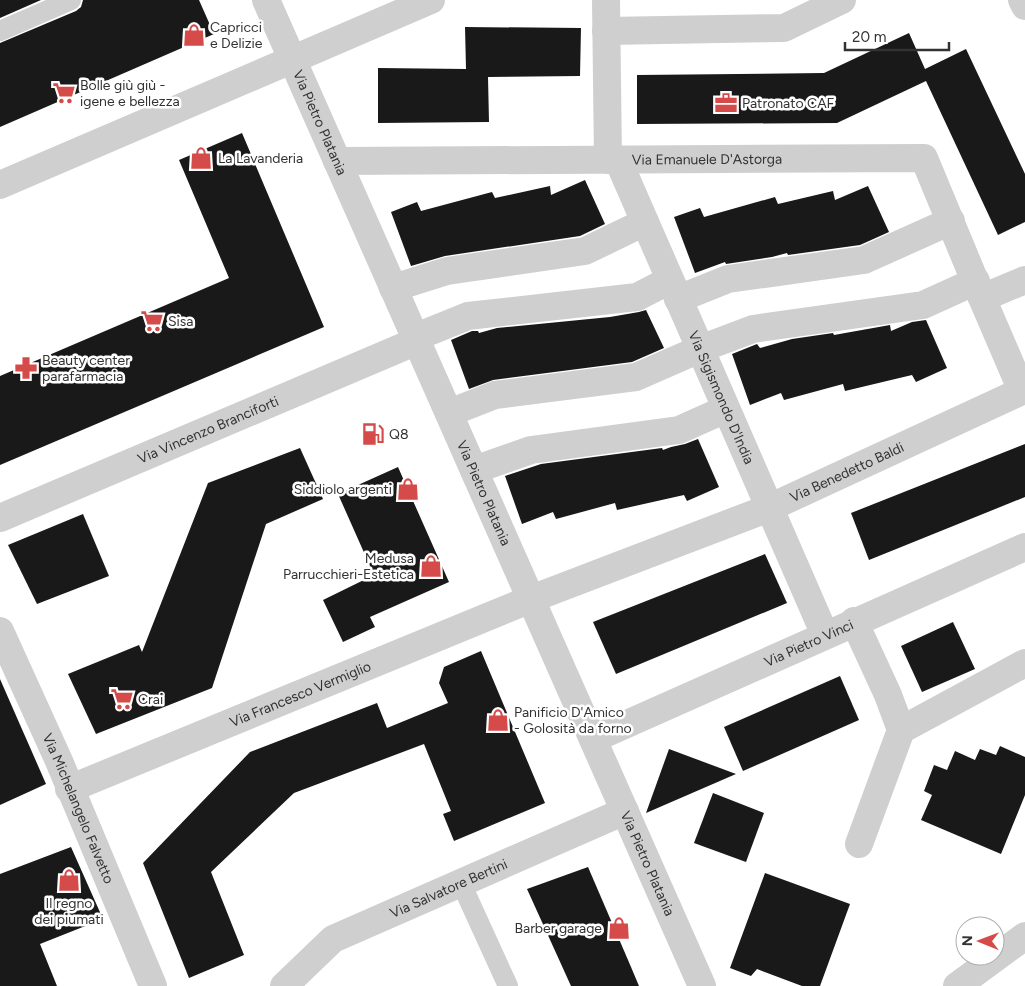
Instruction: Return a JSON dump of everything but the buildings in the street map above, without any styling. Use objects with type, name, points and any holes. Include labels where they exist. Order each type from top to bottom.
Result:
[{"type":"street","name":"Via Pietro Platania","points":[[266,0],[702,986]]},
{"type":"street","points":[[0,185],[431,0]]},
{"type":"street","name":"Via Sigismondo D'India","points":[[606,0],[613,160],[645,222],[825,635]]},
{"type":"street","points":[[606,31],[784,28],[842,0]]},
{"type":"street","points":[[1022,0],[1025,6]]},
{"type":"street","name":"Via Emanuele D'Astorga","points":[[337,160],[924,158],[979,289]]},
{"type":"street","name":"Via Vincenzo Branciforti","points":[[0,518],[468,316],[637,296],[728,278],[864,260],[951,221]]},
{"type":"street","points":[[393,288],[447,271],[585,250],[645,222]]},
{"type":"street","points":[[449,413],[495,395],[636,377],[700,349],[754,329],[923,305],[979,289],[1025,280]]},
{"type":"street","name":"Via Benedetto Baldi","points":[[531,600],[769,508],[1022,391],[979,289]]},
{"type":"street","points":[[474,470],[531,450],[678,430],[726,409]]},
{"type":"street","name":"Via Pietro Vinci","points":[[593,739],[1025,547]]},
{"type":"street","name":"Via Francesco Vermiglio","points":[[69,789],[531,600]]},
{"type":"street","points":[[854,622],[888,695],[901,730],[859,844]]},
{"type":"street","name":"Via Michelangelo Falvetto","points":[[0,631],[59,761],[69,789],[153,986]]},
{"type":"street","points":[[901,730],[1025,663]]},
{"type":"street","name":"Via Salvatore Bertini","points":[[284,986],[333,939],[625,811]]},
{"type":"street","points":[[958,986],[1025,936]]},
{"type":"lane","points":[[0,31],[71,0]]},
{"type":"lane","points":[[461,883],[508,986]]},
{"type":"place","name":"Capricci e Delizie","points":[[194,35]]},
{"type":"place","name":"Bolle giù giù - igene e bellezza","points":[[64,93]]},
{"type":"place","name":"Patronato CAF","points":[[726,103]]},
{"type":"place","name":"La Lavanderia","points":[[201,158]]},
{"type":"place","name":"Sisa","points":[[152,321]]},
{"type":"place","name":"Beauty center parafarmacia","points":[[26,368]]},
{"type":"place","name":"Q8","points":[[373,434]]},
{"type":"place","name":"Siddiolo argenti","points":[[408,489]]},
{"type":"place","name":"Medusa Parrucchieri-Estetica","points":[[431,566]]},
{"type":"place","name":"Crai","points":[[122,699]]},
{"type":"place","name":"Panificio D'Amico - Golosità da forno","points":[[498,720]]},
{"type":"place","name":"Il regno dei piumati","points":[[69,880]]},
{"type":"place","name":"Barber garage","points":[[619,928]]}]
